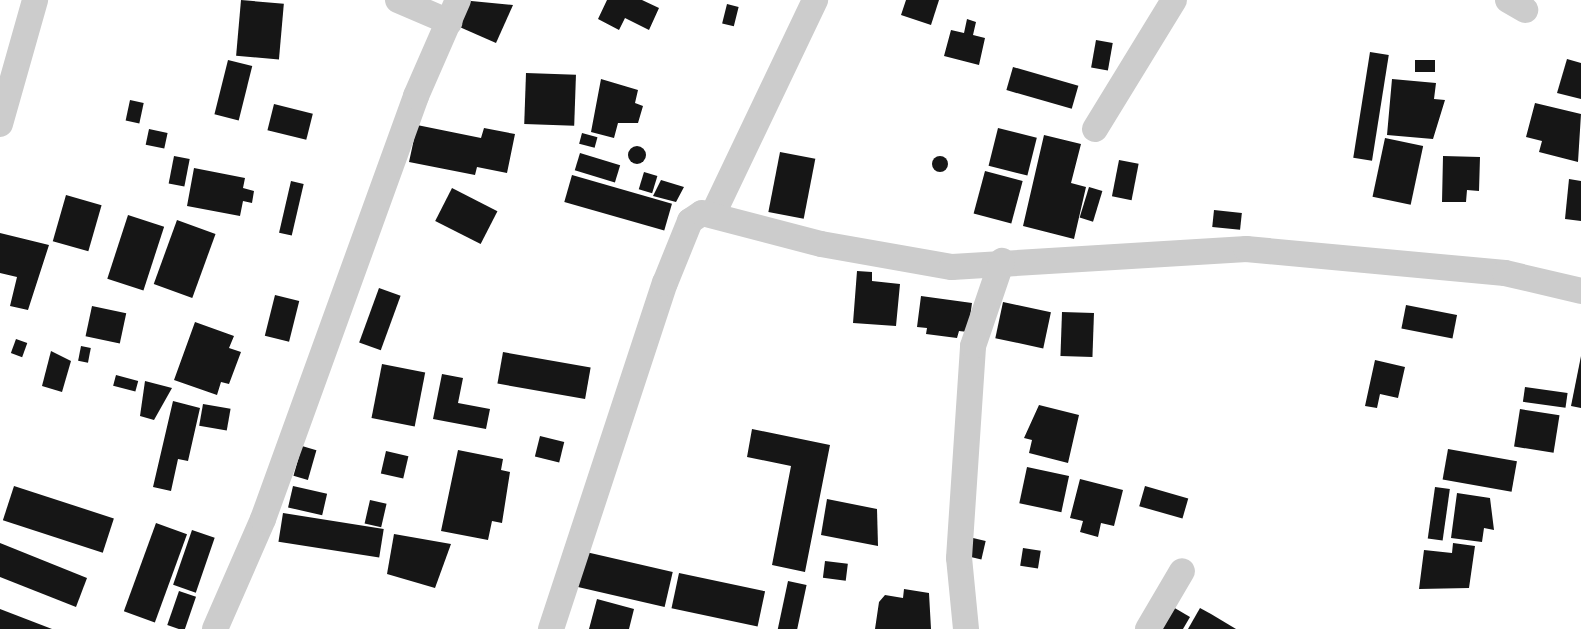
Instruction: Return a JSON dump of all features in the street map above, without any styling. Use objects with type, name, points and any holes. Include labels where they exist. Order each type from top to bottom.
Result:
[{"type":"street","points":[[0,124],[35,0]]},
{"type":"street","points":[[215,629],[263,519],[453,11],[398,0]]},
{"type":"street","points":[[714,212],[816,0]]},
{"type":"street","points":[[1095,129],[1174,0]]},
{"type":"street","points":[[551,629],[665,283],[690,222],[714,212],[900,259],[952,267],[1002,261],[1114,260],[1246,249],[1505,273],[1581,291]]},
{"type":"street","points":[[965,629],[959,558],[973,346],[1002,261]]},
{"type":"street","points":[[1148,629],[1182,571]]},
{"type":"building","points":[[241,0],[284,4],[279,60],[236,56]]},
{"type":"building","points":[[461,0],[513,5],[496,43],[455,25]]},
{"type":"building","points":[[607,0],[642,0],[659,8],[649,30],[625,18],[619,30],[598,19]]},
{"type":"building","points":[[906,0],[939,0],[931,25],[901,15]]},
{"type":"building","points":[[727,4],[739,7],[734,26],[722,23]]},
{"type":"building","points":[[967,19],[976,22],[973,35],[985,38],[979,65],[944,56],[951,30],[964,33]]},
{"type":"building","points":[[1096,40],[1113,43],[1108,71],[1091,68]]},
{"type":"building","points":[[1370,52],[1389,55],[1372,161],[1353,158]]},
{"type":"building","points":[[1567,59],[1581,63],[1581,99],[1557,93]]},
{"type":"building","points":[[228,60],[252,66],[239,120],[214,114]]},
{"type":"building","points":[[1415,60],[1435,60],[1435,72],[1415,72]]},
{"type":"building","points":[[1013,67],[1078,86],[1072,109],[1006,90]]},
{"type":"building","points":[[526,73],[576,75],[574,126],[524,124]]},
{"type":"building","points":[[601,79],[638,90],[635,103],[643,106],[638,123],[618,123],[614,138],[591,132]]},
{"type":"building","points":[[1392,79],[1436,83],[1434,99],[1445,100],[1433,139],[1387,135]]},
{"type":"building","points":[[130,100],[144,103],[139,123],[126,121]]},
{"type":"building","points":[[1535,103],[1581,114],[1578,162],[1539,152],[1542,141],[1526,137]]},
{"type":"building","points":[[274,104],[313,114],[306,140],[267,130]]},
{"type":"building","points":[[417,125],[481,138],[484,128],[515,134],[507,173],[477,167],[475,175],[409,162]]},
{"type":"building","points":[[998,128],[1037,138],[1027,176],[989,166]]},
{"type":"building","points":[[149,129],[168,133],[164,149],[146,145]]},
{"type":"building","points":[[582,133],[597,137],[595,148],[579,144]]},
{"type":"building","points":[[1044,135],[1081,144],[1071,183],[1086,187],[1074,239],[1023,226]]},
{"type":"building","points":[[1385,138],[1423,146],[1411,205],[1373,197]]},
{"type":"building","points":[[637,146],[645,151],[646,155],[641,163],[637,164],[629,159],[628,155],[633,147]]},
{"type":"building","points":[[780,152],[815,159],[804,219],[768,212]]},
{"type":"building","points":[[580,153],[620,165],[615,182],[575,170]]},
{"type":"building","points":[[174,156],[190,159],[184,187],[169,183]]},
{"type":"building","points":[[940,156],[948,164],[940,172],[932,164]]},
{"type":"building","points":[[1443,156],[1480,157],[1479,191],[1467,190],[1466,202],[1442,202]]},
{"type":"building","points":[[1119,160],[1139,164],[1132,200],[1112,196]]},
{"type":"building","points":[[194,168],[245,178],[243,188],[254,191],[252,203],[243,201],[240,216],[187,206]]},
{"type":"building","points":[[985,171],[1023,181],[1011,224],[974,214]]},
{"type":"building","points":[[644,172],[657,176],[652,193],[639,189]]},
{"type":"building","points":[[572,175],[672,204],[664,231],[564,202]]},
{"type":"building","points":[[1569,179],[1581,181],[1581,221],[1565,219]]},
{"type":"building","points":[[661,180],[684,187],[676,202],[653,196]]},
{"type":"building","points":[[291,181],[304,184],[292,236],[279,233]]},
{"type":"building","points":[[1089,187],[1102,191],[1093,222],[1080,218]]},
{"type":"building","points":[[452,188],[497,211],[481,244],[435,221]]},
{"type":"building","points":[[66,195],[102,205],[88,251],[53,241]]},
{"type":"building","points":[[1214,210],[1242,213],[1240,230],[1212,227]]},
{"type":"building","points":[[128,215],[164,227],[143,290],[107,279]]},
{"type":"building","points":[[177,220],[216,234],[192,298],[154,284]]},
{"type":"building","points":[[0,233],[49,245],[28,310],[10,306],[17,277],[0,273]]},
{"type":"building","points":[[857,271],[872,272],[872,281],[900,284],[896,326],[853,323]]},
{"type":"building","points":[[379,288],[401,296],[381,350],[359,343]]},
{"type":"building","points":[[275,295],[299,301],[289,342],[265,336]]},
{"type":"building","points":[[921,296],[972,303],[968,332],[959,331],[957,338],[926,334],[927,328],[917,327]]},
{"type":"building","points":[[1003,302],[1051,312],[1043,348],[995,338]]},
{"type":"building","points":[[1406,305],[1457,315],[1452,338],[1401,329]]},
{"type":"building","points":[[92,306],[126,313],[120,344],[86,336]]},
{"type":"building","points":[[1062,312],[1094,313],[1092,357],[1060,356]]},
{"type":"building","points":[[195,322],[234,336],[229,348],[241,352],[229,384],[221,382],[217,395],[174,380]]},
{"type":"building","points":[[16,339],[27,343],[22,357],[11,353]]},
{"type":"building","points":[[81,346],[91,348],[88,363],[78,361]]},
{"type":"building","points":[[51,351],[71,361],[62,392],[42,386]]},
{"type":"building","points":[[503,352],[591,367],[585,399],[497,384]]},
{"type":"building","points":[[1581,356],[1581,408],[1571,406]]},
{"type":"building","points":[[1375,360],[1405,367],[1398,398],[1380,394],[1377,408],[1365,406]]},
{"type":"building","points":[[382,364],[425,372],[415,426],[372,418]]},
{"type":"building","points":[[442,374],[463,378],[458,403],[490,409],[486,429],[433,419]]},
{"type":"building","points":[[116,375],[138,381],[135,392],[113,386]]},
{"type":"building","points":[[145,381],[172,388],[154,420],[140,416]]},
{"type":"building","points":[[1525,387],[1568,393],[1565,408],[1523,402]]},
{"type":"building","points":[[173,401],[200,408],[188,461],[178,459],[171,491],[153,487]]},
{"type":"building","points":[[203,404],[231,409],[227,431],[199,426]]},
{"type":"building","points":[[1039,405],[1079,415],[1068,463],[1029,453],[1032,440],[1024,438]]},
{"type":"building","points":[[1520,409],[1560,415],[1554,453],[1514,447]]},
{"type":"building","points":[[752,429],[830,445],[805,572],[772,565],[791,466],[747,457]]},
{"type":"building","points":[[540,436],[564,442],[559,462],[535,456]]},
{"type":"building","points":[[302,446],[316,450],[308,480],[293,476]]},
{"type":"building","points":[[1448,449],[1517,461],[1512,492],[1443,480]]},
{"type":"building","points":[[458,450],[503,459],[501,470],[510,472],[502,523],[492,521],[488,540],[441,531]]},
{"type":"building","points":[[386,451],[408,456],[403,479],[381,473]]},
{"type":"building","points":[[1027,467],[1069,476],[1061,512],[1019,503]]},
{"type":"building","points":[[1080,479],[1123,490],[1114,526],[1101,523],[1098,537],[1080,532],[1083,521],[1070,518]]},
{"type":"building","points":[[14,486],[114,518],[103,553],[3,520]]},
{"type":"building","points":[[293,486],[327,494],[322,515],[288,507]]},
{"type":"building","points":[[1145,486],[1188,498],[1182,519],[1139,506]]},
{"type":"building","points":[[1435,487],[1450,489],[1443,541],[1428,538]]},
{"type":"building","points":[[1457,493],[1490,498],[1494,530],[1484,528],[1482,542],[1451,538]]},
{"type":"building","points":[[827,499],[877,509],[878,546],[821,535]]},
{"type":"building","points":[[370,500],[387,504],[381,527],[365,523]]},
{"type":"building","points":[[283,513],[384,529],[379,558],[278,542]]},
{"type":"building","points":[[156,523],[187,534],[155,623],[124,611]]},
{"type":"building","points":[[192,530],[215,538],[196,593],[173,585]]},
{"type":"building","points":[[394,534],[451,544],[435,588],[387,574]]},
{"type":"building","points":[[973,538],[986,541],[981,559],[969,557]]},
{"type":"building","points":[[0,543],[87,578],[76,607],[0,577]]},
{"type":"building","points":[[1453,543],[1475,546],[1469,588],[1419,589],[1424,550],[1452,553]]},
{"type":"building","points":[[1023,548],[1041,551],[1038,569],[1020,566]]},
{"type":"building","points":[[586,552],[673,572],[665,607],[578,587]]},
{"type":"building","points":[[825,561],[848,564],[846,581],[823,578]]},
{"type":"building","points":[[679,573],[765,591],[758,627],[672,608]]},
{"type":"building","points":[[788,581],[807,585],[797,629],[778,629]]},
{"type":"building","points":[[904,589],[929,593],[931,629],[875,629],[879,602],[885,595],[903,598]]},
{"type":"building","points":[[179,591],[196,597],[185,629],[167,625]]},
{"type":"building","points":[[597,599],[634,609],[629,629],[589,629]]},
{"type":"building","points":[[1173,607],[1190,617],[1183,629],[1160,629]]},
{"type":"building","points":[[1200,608],[1211,614],[1236,629],[1188,629]]},
{"type":"building","points":[[0,609],[52,629],[0,629]]}]
